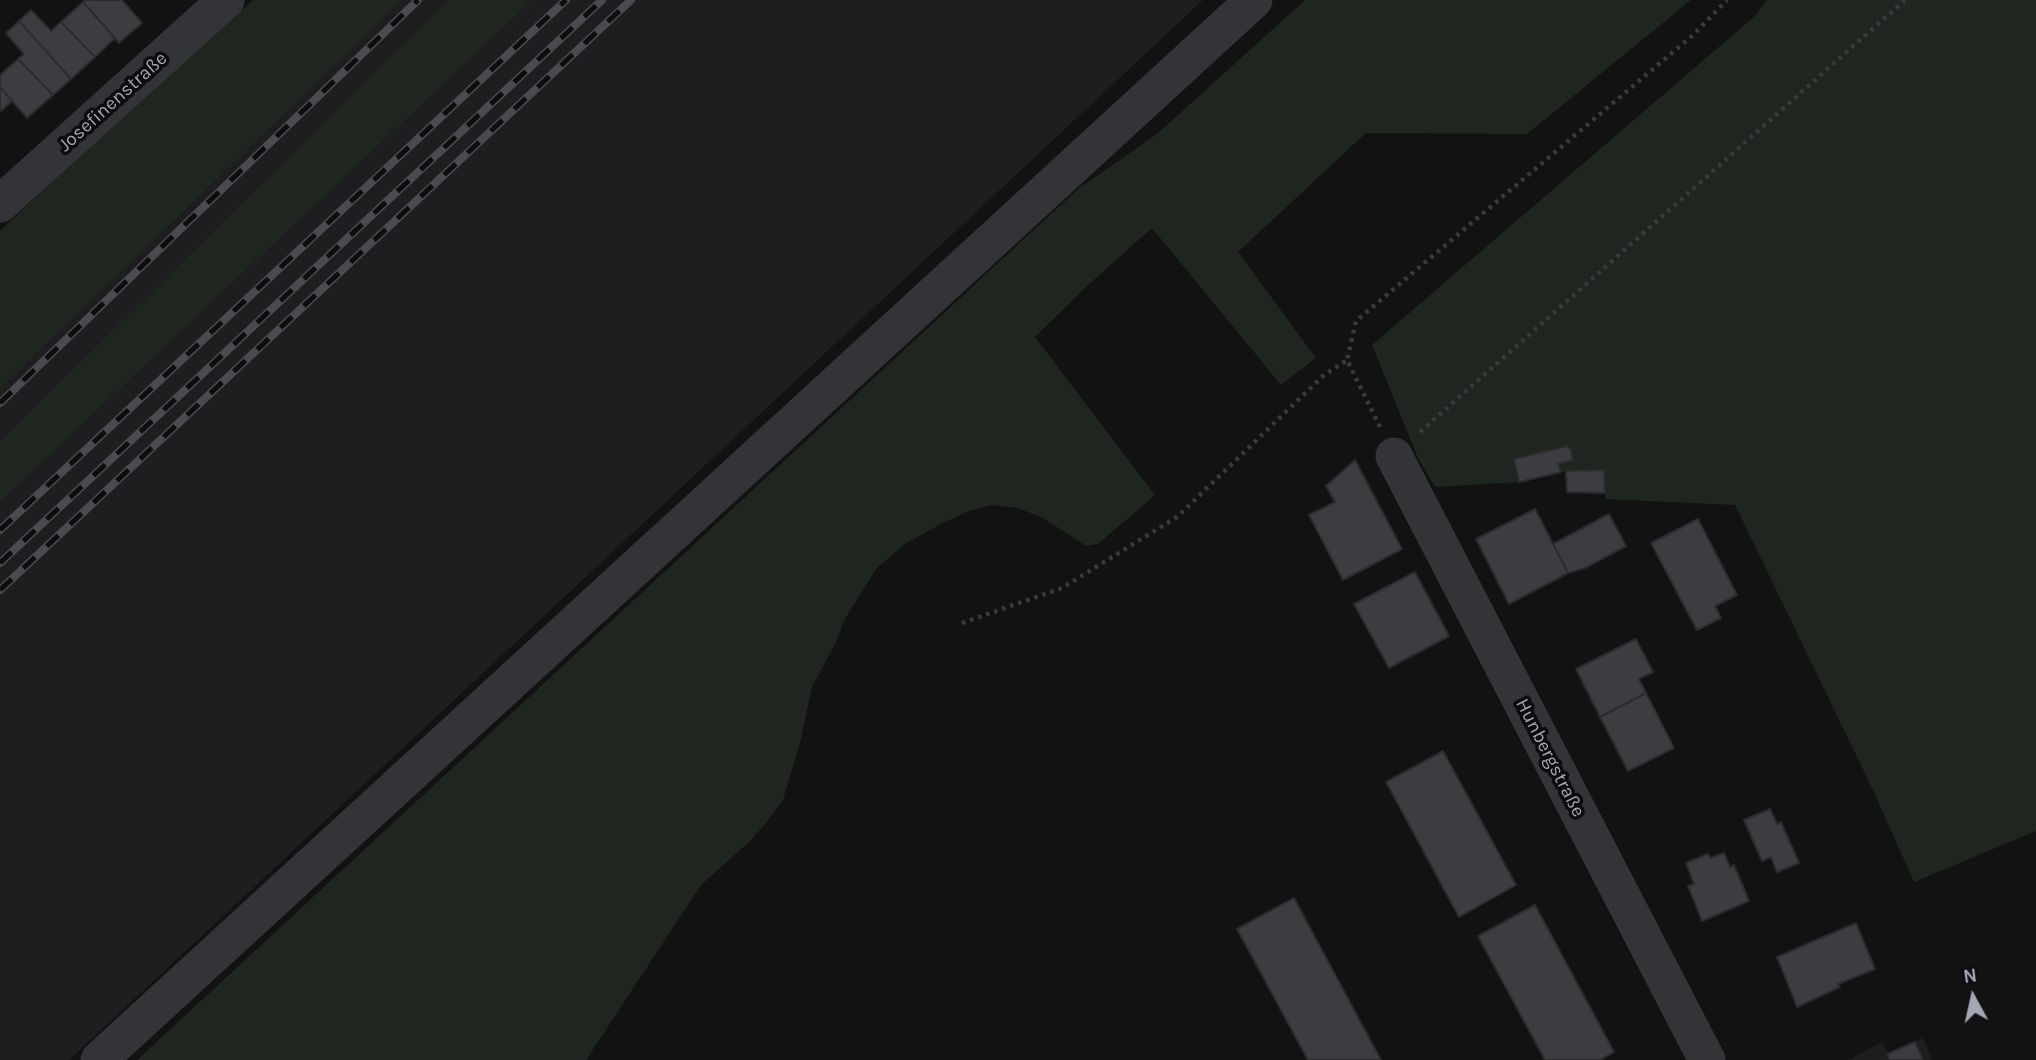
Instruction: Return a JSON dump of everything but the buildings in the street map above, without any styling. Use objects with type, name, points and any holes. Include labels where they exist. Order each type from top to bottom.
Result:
[{"type":"street","name":"Josefinenstraße","points":[[0,204],[226,0]]},
{"type":"street","points":[[99,1060],[1254,0]]},
{"type":"street","name":"Hunbergstraße","points":[[1394,456],[1707,1060]]},
{"type":"path","points":[[1727,0],[1692,36],[1356,321],[1347,360],[1394,456],[1905,0]]},
{"type":"path","points":[[962,623],[1062,588],[1177,517],[1323,376],[1347,360]]},
{"type":"shaded area","points":[[253,0],[403,0],[0,389],[0,231],[120,117]]},
{"type":"shaded area","points":[[403,0],[448,0],[0,441],[0,389]]},
{"type":"shaded area","points":[[448,0],[533,0],[0,502],[0,441]]},
{"type":"shaded area","points":[[533,0],[1203,0],[69,1060],[0,1060],[0,502]]},
{"type":"shaded area","points":[[1305,0],[1691,0],[1527,134],[1366,133],[1238,252],[1316,358],[1281,385],[1152,228],[1087,286],[1035,337],[1155,495],[1098,544],[1086,546],[1043,518],[1018,508],[992,505],[969,511],[941,524],[905,544],[877,568],[845,619],[812,687],[801,739],[783,800],[750,841],[701,885],[586,1060],[137,1060],[1078,189],[1157,134]]},
{"type":"shaded area","points":[[1766,0],[2036,0],[2036,831],[1914,882],[1872,788],[1735,505],[1605,499],[1604,470],[1561,472],[1558,464],[1573,460],[1571,450],[1567,446],[1514,459],[1519,482],[1435,487],[1418,458],[1372,345],[1756,15]]},
{"type":"shaded area","points":[[1923,1038],[1932,1060],[1848,1060],[1882,1042],[1888,1054]]},
{"type":"railway","points":[[0,403],[418,0]]},
{"type":"railway","points":[[0,530],[566,0]]},
{"type":"railway","points":[[0,563],[602,0]]},
{"type":"railway","points":[[0,590],[631,0]]}]
